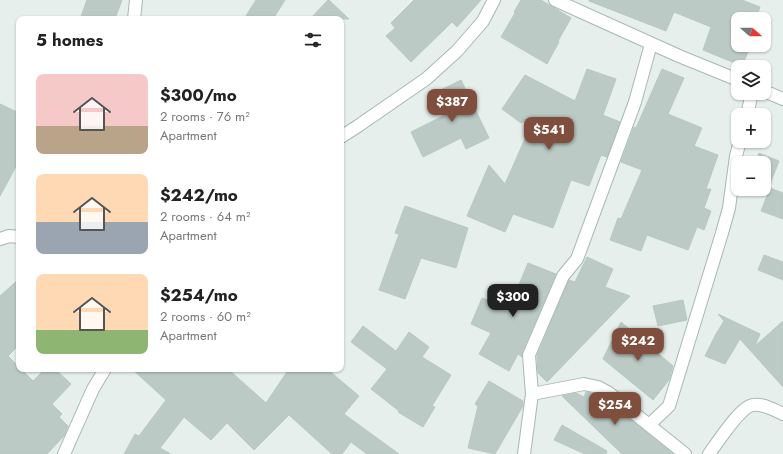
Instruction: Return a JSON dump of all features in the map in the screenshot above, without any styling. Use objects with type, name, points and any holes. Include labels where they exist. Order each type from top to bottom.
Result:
[{"type":"street","points":[[134,16],[136,0]]},
{"type":"street","points":[[344,135],[426,78],[457,51],[483,21],[494,0]]},
{"type":"street","points":[[555,0],[651,44],[731,77]]},
{"type":"street","points":[[524,454],[532,394],[529,355],[563,276],[577,259],[635,102],[651,44]]},
{"type":"street","points":[[771,94],[783,99]]},
{"type":"street","points":[[649,425],[669,406],[729,208],[738,148]]},
{"type":"street","points":[[0,226],[9,237]]},
{"type":"street","points":[[64,454],[93,389],[103,372]]},
{"type":"street","points":[[532,394],[584,384],[598,387],[609,393],[685,454]]},
{"type":"street","points":[[709,454],[741,412],[752,405],[764,406],[783,414]]},
{"type":"building","points":[[87,0],[122,0],[116,16],[81,16]]},
{"type":"building","points":[[256,0],[285,0],[275,16],[246,16]]},
{"type":"building","points":[[329,0],[349,19],[344,19],[344,16],[313,16]]},
{"type":"building","points":[[414,0],[481,0],[457,27],[452,22],[411,62],[386,36],[395,28],[391,23]]},
{"type":"building","points":[[521,0],[541,0],[571,18],[547,64],[501,37]]},
{"type":"building","points":[[742,0],[760,7],[758,12],[731,12],[731,52],[748,52],[745,60],[731,60],[731,61],[703,50],[711,27],[674,12],[666,31],[589,1]]},
{"type":"building","points":[[587,69],[616,79],[603,115],[620,122],[607,157],[601,155],[589,186],[571,180],[553,228],[513,214],[505,232],[467,216],[489,165],[505,184],[535,116],[521,123],[502,109],[525,75],[575,101]]},
{"type":"building","points":[[662,69],[684,78],[668,114],[702,128],[694,146],[718,155],[706,189],[711,189],[704,208],[711,211],[704,230],[697,227],[688,250],[647,235],[641,251],[610,240],[618,218],[621,219],[642,170],[621,162],[634,127],[636,128]]},
{"type":"building","points":[[461,80],[489,138],[466,149],[461,138],[423,157],[411,132],[449,113],[439,91]]},
{"type":"building","points":[[0,104],[16,112],[16,167],[0,196]]},
{"type":"building","points":[[759,153],[766,156],[758,156]]},
{"type":"building","points":[[771,158],[779,161],[771,182]]},
{"type":"building","points":[[771,188],[783,193],[783,219],[761,211],[767,196],[771,196]]},
{"type":"building","points":[[405,206],[468,228],[456,268],[421,258],[405,299],[379,290],[399,234],[395,233]]},
{"type":"building","points":[[764,255],[783,262],[783,280],[758,270]]},
{"type":"building","points":[[587,257],[613,269],[605,287],[630,296],[547,382],[538,373],[537,356],[569,280],[575,282]]},
{"type":"building","points":[[528,263],[556,274],[522,352],[522,357],[518,354],[509,371],[479,354],[491,333],[471,324],[482,298],[509,309]]},
{"type":"building","points":[[16,282],[16,348],[8,356],[16,364],[16,372],[24,372],[33,381],[42,372],[58,372],[71,384],[52,404],[62,414],[59,417],[68,426],[64,436],[47,454],[0,454],[0,296]]},
{"type":"building","points":[[683,300],[687,320],[658,326],[653,306]]},
{"type":"building","points":[[718,314],[760,334],[755,346],[783,321],[783,387],[740,339],[725,364],[705,356],[724,321]]},
{"type":"building","points":[[621,322],[673,366],[669,380],[653,400],[603,359]]},
{"type":"building","points":[[363,326],[396,351],[409,332],[429,347],[422,357],[451,375],[432,406],[435,407],[423,427],[398,412],[399,411],[371,389],[387,369],[351,342]]},
{"type":"building","points":[[135,372],[231,372],[266,403],[287,372],[331,372],[359,396],[344,414],[399,454],[367,454],[351,442],[342,454],[332,454],[289,415],[254,450],[227,423],[211,440],[184,417],[160,448],[171,454],[124,454],[135,434],[139,436],[166,400]]},
{"type":"building","points":[[489,381],[523,401],[523,406],[495,454],[468,448],[478,406],[475,404]]},
{"type":"building","points":[[586,392],[595,394],[605,399],[673,454],[622,454],[562,396],[576,393],[584,397]]},
{"type":"building","points":[[562,425],[607,451],[606,454],[585,454],[554,440]]}]
